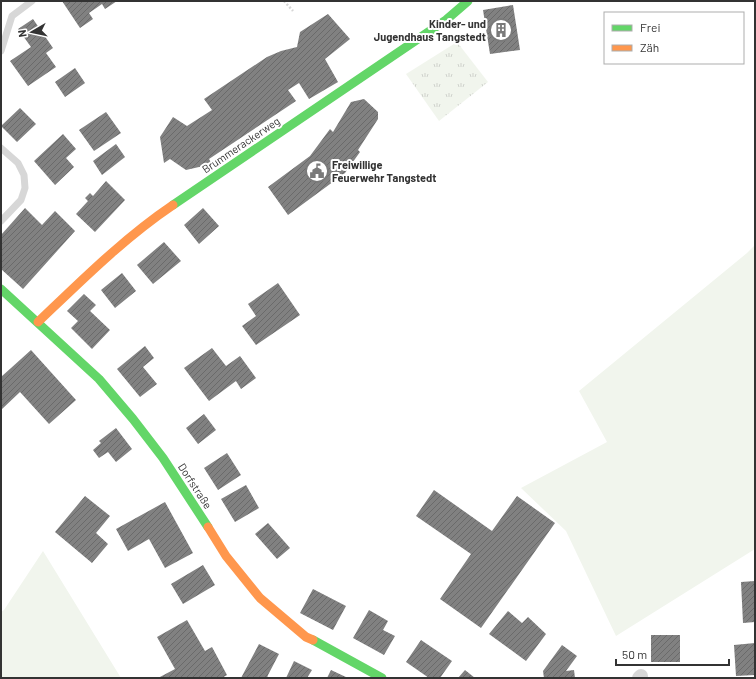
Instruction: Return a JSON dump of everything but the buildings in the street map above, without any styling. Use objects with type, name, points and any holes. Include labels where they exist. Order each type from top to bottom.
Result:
[{"type":"main road","name":"Brummerackerweg","points":[[38,322],[100,263],[153,218],[446,20],[468,1]]},
{"type":"main road","name":"Dorfstraße","points":[[1,289],[99,379],[133,419],[163,458],[226,556],[260,598],[306,637],[382,678]]},
{"type":"lane","points":[[1,50],[12,16],[32,1]]},
{"type":"lane","points":[[1,148],[18,163],[24,175],[25,188],[20,200],[1,221]]},
{"type":"path","points":[[284,1],[293,11]]},
{"type":"green space","points":[[457,42],[488,82],[439,121],[406,74]]},
{"type":"green space","points":[[755,245],[755,549],[616,636],[566,531],[521,488],[607,442],[579,391]]},
{"type":"green space","points":[[43,551],[121,678],[1,678],[1,612],[4,610]]},
{"type":"traffic: fast","points":[[173,205],[446,20],[468,1]]},
{"type":"traffic: fast","points":[[1,289],[99,379],[133,419],[163,458],[208,527]]},
{"type":"traffic: fast","points":[[313,640],[382,678]]},
{"type":"traffic: slow","points":[[38,322],[137,231],[173,205]]},
{"type":"traffic: slow","points":[[208,527],[226,556],[260,598],[306,637],[313,640]]},
{"type":"place","name":"Kinder- und Jugendhaus Tangstedt","points":[[501,30]]},
{"type":"place","name":"Freiwillige Feuerwehr Tangstedt","points":[[317,171]]}]
